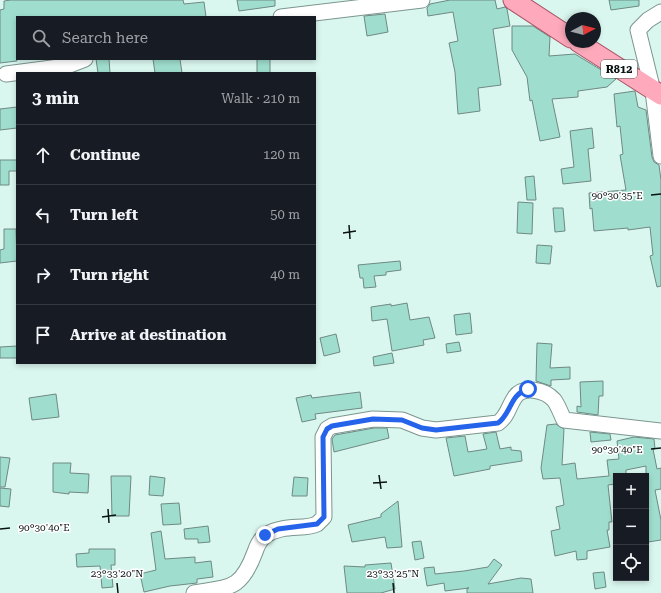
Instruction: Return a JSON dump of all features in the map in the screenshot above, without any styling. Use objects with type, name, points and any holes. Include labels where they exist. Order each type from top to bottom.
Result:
[{"type":"main road","points":[[513,0],[565,34]]},
{"type":"main road","name":"R812","points":[[587,48],[657,93]]},
{"type":"street","points":[[289,16],[422,0]]},
{"type":"street","points":[[661,12],[648,20],[638,30],[657,93],[661,156]]},
{"type":"street","points":[[21,72],[67,66],[82,60]]},
{"type":"street","points":[[6,74],[16,73]]},
{"type":"street","points":[[194,593],[233,585],[243,578],[249,569],[258,543],[265,535],[278,529],[317,524],[324,517],[323,437],[327,429],[332,426],[373,419],[402,420],[422,428],[436,430],[498,423],[505,418],[515,397],[521,391],[528,389],[546,394],[554,400],[564,420],[661,431]]},
{"type":"building","points":[[183,0],[184,4],[204,2],[206,16],[16,16],[17,61],[0,63],[0,10],[4,9],[4,1]]},
{"type":"building","points":[[237,0],[275,0],[275,6],[239,11]]},
{"type":"building","points":[[450,0],[495,0],[497,9],[505,7],[507,9],[510,26],[493,29],[501,85],[478,88],[480,111],[458,114],[455,72],[449,43],[458,41],[453,12],[428,16],[427,8],[430,4]]},
{"type":"building","points":[[609,0],[639,0],[639,6],[611,10]]},
{"type":"building","points":[[385,14],[388,32],[367,36],[364,16]]},
{"type":"building","points":[[512,26],[533,26],[550,37],[549,56],[575,54],[616,79],[607,87],[578,91],[578,97],[552,99],[560,137],[540,141],[532,100],[530,101],[527,77],[512,50]]},
{"type":"building","points":[[96,60],[109,60],[110,72],[98,72]]},
{"type":"building","points":[[153,60],[180,60],[182,72],[155,72]]},
{"type":"building","points":[[257,60],[270,60],[270,72],[257,72]]},
{"type":"building","points":[[635,91],[638,107],[646,110],[652,157],[654,162],[659,165],[661,180],[661,286],[657,287],[650,256],[653,255],[650,227],[628,230],[628,228],[594,231],[592,208],[590,209],[589,193],[626,190],[620,155],[623,154],[620,126],[617,127],[614,94]]},
{"type":"building","points":[[16,107],[16,128],[0,130],[0,109]]},
{"type":"building","points":[[592,128],[594,148],[588,149],[591,181],[563,184],[561,169],[574,167],[570,131]]},
{"type":"building","points":[[0,160],[16,160],[16,171],[9,171],[9,185],[0,185]]},
{"type":"building","points":[[534,176],[536,200],[527,200],[525,177]]},
{"type":"building","points":[[518,202],[533,203],[532,234],[517,233]]},
{"type":"building","points":[[553,208],[563,208],[565,231],[555,232]]},
{"type":"building","points":[[4,229],[16,229],[16,261],[0,263],[0,250],[4,249]]},
{"type":"building","points":[[537,245],[552,246],[550,264],[536,263]]},
{"type":"building","points":[[400,261],[401,270],[386,272],[386,275],[374,276],[376,287],[364,288],[363,278],[360,278],[358,265]]},
{"type":"building","points":[[407,303],[410,320],[429,317],[435,338],[423,340],[424,345],[392,351],[387,319],[372,321],[371,307],[391,304],[391,306]]},
{"type":"building","points":[[470,313],[472,333],[456,335],[454,315]]},
{"type":"building","points":[[336,334],[340,352],[324,356],[320,338]]},
{"type":"building","points":[[459,342],[461,351],[447,353],[446,344]]},
{"type":"building","points":[[537,343],[552,344],[550,368],[570,367],[570,379],[551,380],[551,386],[536,381]]},
{"type":"building","points":[[16,346],[16,358],[0,358],[0,347]]},
{"type":"building","points":[[392,353],[394,363],[374,366],[373,357]]},
{"type":"building","points":[[603,381],[603,396],[599,396],[598,415],[577,412],[577,406],[581,407],[580,382]]},
{"type":"building","points":[[360,392],[362,408],[315,414],[316,419],[302,422],[296,398],[311,395],[312,398]]},
{"type":"building","points":[[56,394],[59,417],[32,420],[29,398]]},
{"type":"building","points":[[556,424],[564,429],[562,465],[575,463],[577,479],[609,476],[607,460],[619,459],[617,441],[634,437],[654,439],[655,449],[653,449],[657,469],[661,468],[661,489],[655,490],[661,520],[661,540],[649,542],[649,473],[646,473],[646,466],[626,470],[626,473],[613,473],[613,484],[608,485],[612,522],[609,522],[609,530],[607,530],[610,547],[587,551],[587,559],[577,560],[576,551],[555,556],[551,531],[560,529],[556,507],[564,505],[560,478],[543,479],[541,468],[547,425]]},
{"type":"building","points":[[374,428],[387,428],[389,438],[334,452],[332,439],[335,435]]},
{"type":"building","points":[[496,432],[500,449],[511,447],[511,450],[521,451],[522,461],[490,466],[490,469],[454,476],[446,438],[465,436],[468,452],[487,449],[483,434]]},
{"type":"building","points":[[590,432],[610,434],[611,440],[591,442]]},
{"type":"building","points":[[0,457],[10,458],[5,487],[0,487]]},
{"type":"building","points":[[53,463],[71,463],[70,473],[89,474],[88,493],[69,492],[69,494],[53,492]]},
{"type":"building","points":[[111,476],[131,476],[129,516],[112,516]]},
{"type":"building","points":[[150,476],[165,478],[163,496],[149,495]]},
{"type":"building","points":[[294,477],[308,478],[307,496],[292,496]]},
{"type":"building","points":[[0,488],[11,489],[9,507],[0,506]]},
{"type":"building","points":[[398,501],[402,547],[387,548],[385,537],[352,542],[348,525],[381,517],[381,514]]},
{"type":"building","points":[[179,503],[181,524],[163,525],[161,504]]},
{"type":"building","points":[[208,526],[210,542],[198,543],[198,539],[185,539],[184,529]]},
{"type":"building","points":[[161,531],[165,559],[195,557],[195,563],[211,561],[213,577],[197,579],[197,583],[170,586],[144,592],[140,574],[156,570],[151,533]]},
{"type":"building","points":[[421,541],[424,558],[415,560],[412,542]]},
{"type":"building","points":[[89,549],[115,549],[115,565],[111,565],[113,587],[102,588],[100,566],[77,567],[76,554],[89,553]]},
{"type":"building","points":[[494,559],[502,565],[488,584],[521,578],[531,579],[533,593],[467,593],[467,588],[445,591],[444,583],[427,586],[424,568],[434,567],[435,574],[464,571],[488,567]]},
{"type":"building","points":[[391,563],[395,589],[381,593],[347,593],[344,566],[365,567],[365,565]]},
{"type":"building","points":[[604,572],[606,587],[595,589],[593,573]]},
{"type":"route","points":[[265,535],[278,529],[317,524],[324,517],[323,437],[327,429],[332,426],[373,419],[402,420],[422,428],[436,430],[498,423],[505,418],[515,397],[521,391],[528,389]]}]
